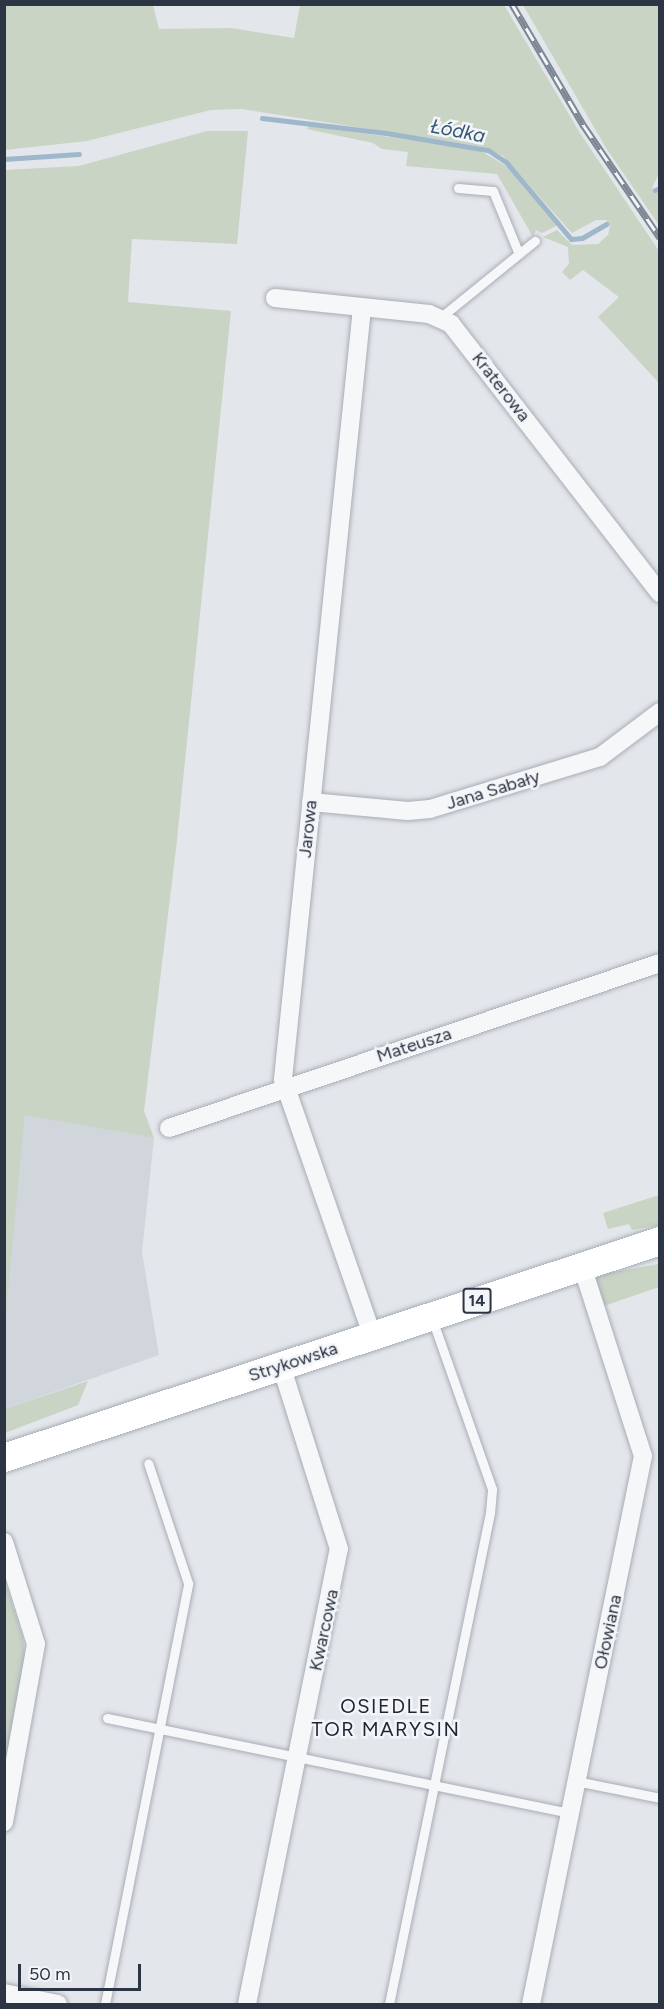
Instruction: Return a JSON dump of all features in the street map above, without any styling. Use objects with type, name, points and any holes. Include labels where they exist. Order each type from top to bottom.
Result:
[{"type":"main road","name":"Strykowska","points":[[4,1458],[660,1241]]},
{"type":"main road","name":"Strykowska","points":[[582,1266],[660,1254]]},
{"type":"street","points":[[275,298],[441,317]]},
{"type":"street","name":"Jarowa","points":[[362,309],[284,1089],[372,1335]]},
{"type":"street","name":"Kraterowa","points":[[441,317],[459,334],[660,593]]},
{"type":"street","name":"Jana Sabały","points":[[311,802],[408,812],[430,808],[600,757],[660,712]]},
{"type":"street","name":"Mateusza","points":[[169,1128],[660,963]]},
{"type":"street","name":"Ołowiana","points":[[531,2004],[644,1456],[582,1266]]},
{"type":"street","name":"Kwarcowa","points":[[247,2004],[339,1549],[281,1365]]},
{"type":"street","points":[[4,1542],[36,1644],[36,1663],[4,1822]]},
{"type":"street","points":[[4,1993],[58,2004]]},
{"type":"lane","points":[[458,188],[493,190],[519,254]]},
{"type":"lane","points":[[441,317],[535,242]]},
{"type":"lane","points":[[389,2004],[467,1631],[492,1489],[431,1316]]},
{"type":"lane","points":[[105,2004],[188,1583],[148,1463]]},
{"type":"lane","points":[[107,1718],[570,1813]]},
{"type":"lane","points":[[576,1781],[660,1798]]},
{"type":"shaded area","points":[[25,1114],[154,1138],[142,1252],[159,1355],[5,1409],[5,1302]]},
{"type":"green space","points":[[5,4],[153,5],[159,29],[231,28],[294,38],[300,5],[504,5],[580,133],[659,251],[659,383],[598,317],[619,297],[583,270],[570,280],[562,272],[569,264],[568,247],[543,237],[557,230],[572,245],[598,244],[608,235],[610,226],[606,220],[596,220],[572,233],[503,156],[484,147],[241,109],[211,110],[87,141],[5,150]]},
{"type":"green space","points":[[523,5],[659,5],[660,171],[652,188],[659,194],[659,225],[606,148]]},
{"type":"green space","points":[[309,126],[478,149],[509,168],[558,225],[542,233],[536,230],[533,237],[497,174],[406,166],[408,152],[382,149],[373,143],[307,129]]},
{"type":"green space","points":[[207,131],[248,131],[237,244],[132,239],[128,302],[231,311],[176,849],[144,1111],[154,1138],[25,1115],[5,1321],[5,170],[79,166]]},
{"type":"green space","points":[[659,1195],[659,1225],[632,1230],[629,1224],[608,1229],[603,1213]]},
{"type":"green space","points":[[659,1264],[659,1287],[601,1307],[594,1279],[597,1275]]},
{"type":"green space","points":[[88,1381],[78,1405],[5,1433],[5,1409]]},
{"type":"green space","points":[[5,1581],[23,1638],[26,1662],[5,1780]]},
{"type":"waterway","name":"Łódka","points":[[262,118],[386,133],[488,150],[506,162],[571,239],[582,238],[606,224]]},
{"type":"waterway","name":"Łódka","points":[[4,159],[79,154]]},
{"type":"waterway","name":"Łódka","points":[[655,190],[660,188]]},
{"type":"railway","points":[[512,4],[584,126],[660,238]]},
{"type":"district","name":"OSIEDLE TOR MARYSIN","points":[[386,1718]]}]
